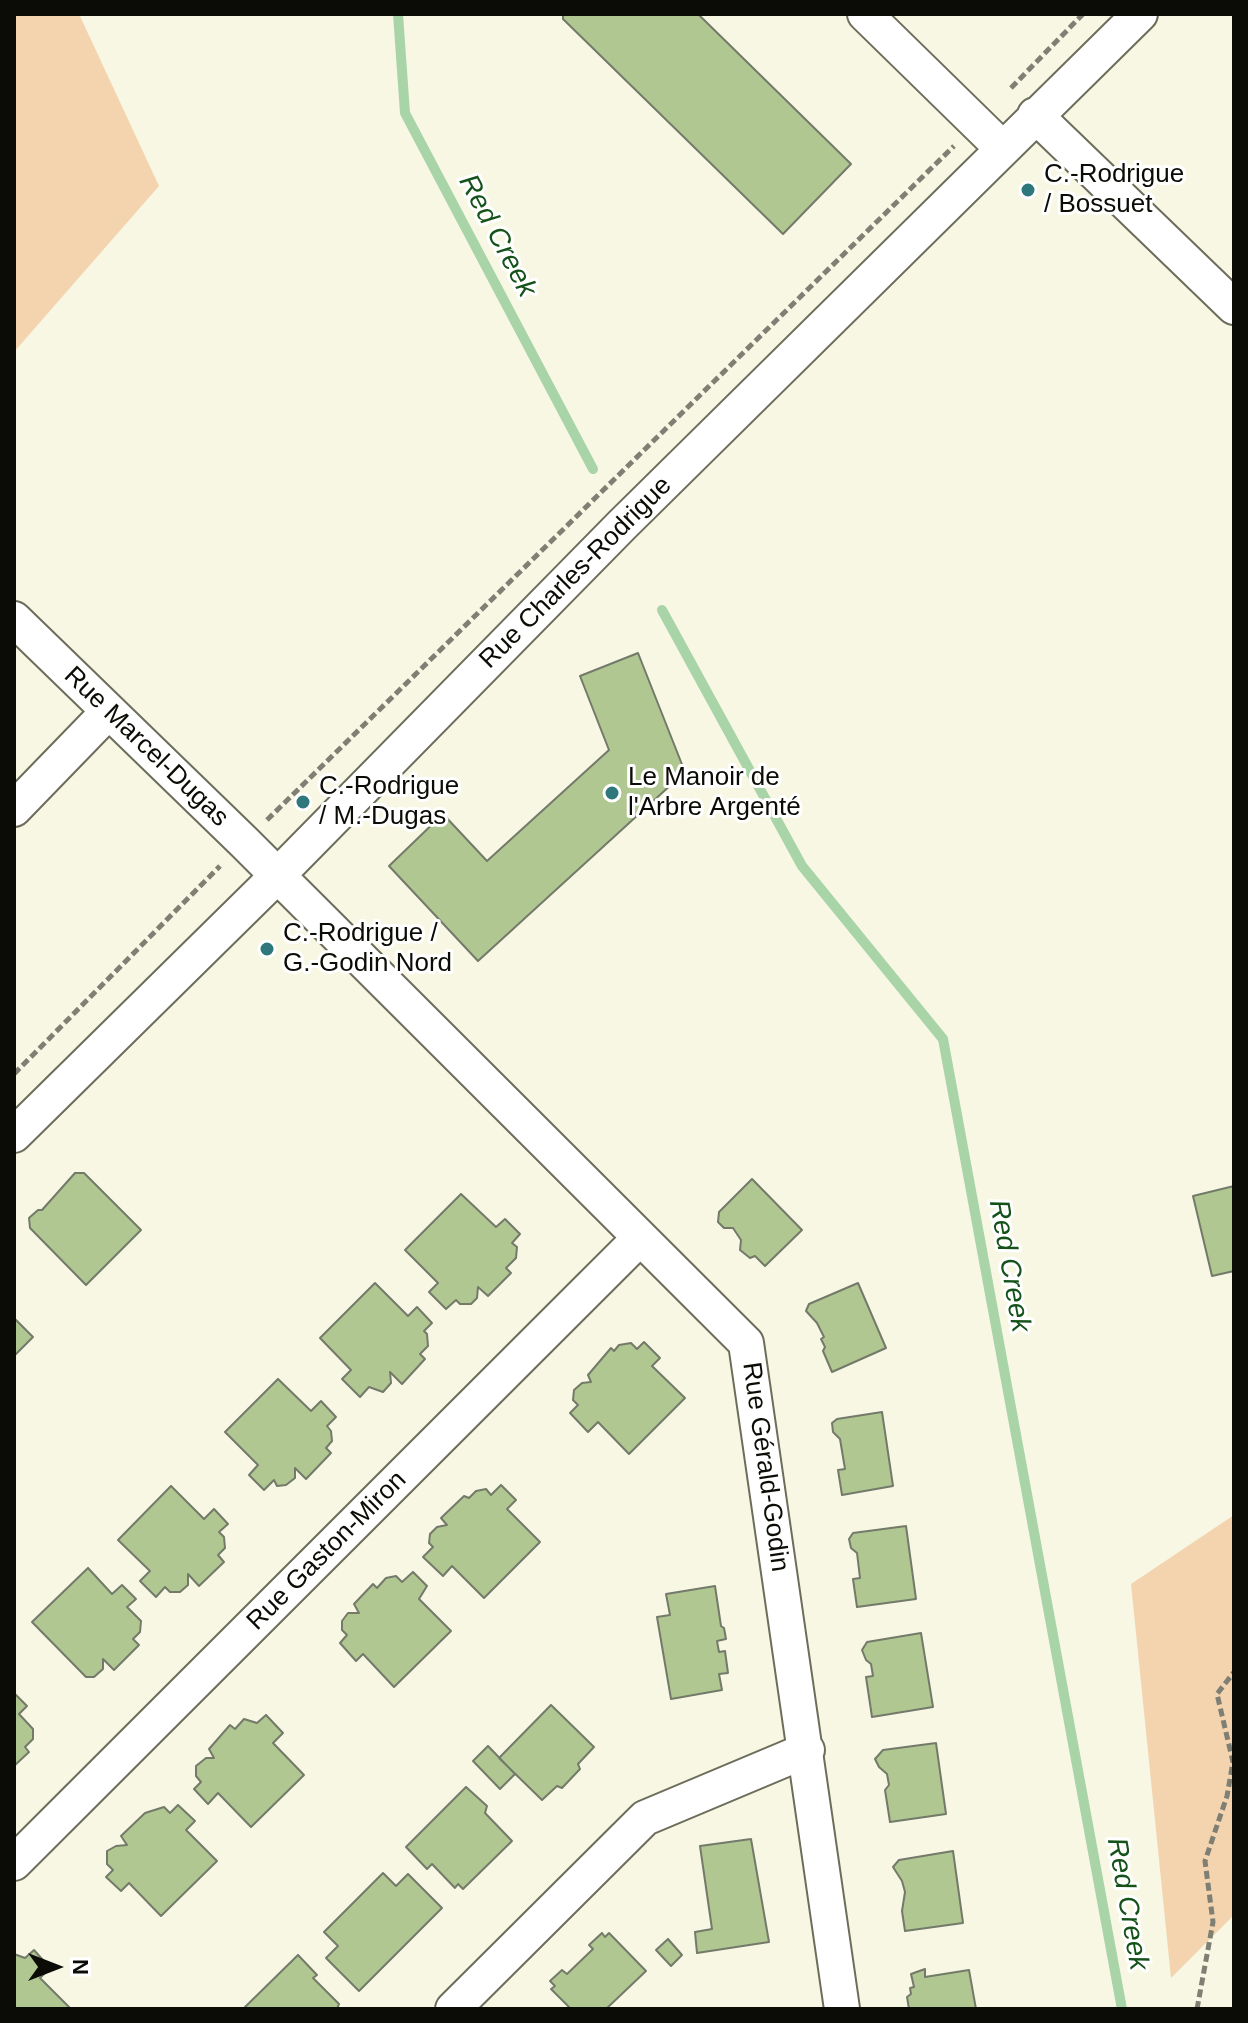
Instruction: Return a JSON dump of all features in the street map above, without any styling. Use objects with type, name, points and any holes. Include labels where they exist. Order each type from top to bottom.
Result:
[{"type":"street","points":[[865,14],[1002,148]]},
{"type":"street","name":"Rue Charles-Rodrigue","points":[[14,1135],[276,877],[611,537],[1140,14]]},
{"type":"street","points":[[1035,115],[1234,307]]},
{"type":"street","name":"Rue Marcel-Dugas","points":[[14,619],[244,842],[276,877]]},
{"type":"street","points":[[14,809],[109,711]]},
{"type":"street","name":"Rue Gérald-Godin","points":[[276,877],[746,1343],[842,2009]]},
{"type":"street","name":"Rue Gaston-Miron","points":[[14,1863],[640,1238]]},
{"type":"street","points":[[453,2009],[645,1818],[807,1750]]},
{"type":"path","points":[[14,1074],[244,842],[976,124],[1083,14]]},
{"type":"path","points":[[1197,2009],[1213,1922],[1205,1861],[1227,1796],[1233,1762],[1217,1694],[1234,1672]]},
{"type":"shaded area","points":[[14,14],[79,14],[159,186],[14,352]]},
{"type":"shaded area","points":[[1234,1515],[1234,1915],[1171,1978],[1131,1584]]},
{"type":"building","points":[[563,14],[698,14],[851,164],[783,234],[563,19]]},
{"type":"building","name":"Le Manoir de l'Arbre Argenté","points":[[638,653],[685,772],[478,961],[389,866],[443,814],[487,861],[609,750],[580,676]]},
{"type":"building","points":[[75,1173],[84,1173],[141,1230],[86,1285],[30,1228],[29,1218],[42,1210]]},
{"type":"building","points":[[752,1179],[802,1230],[765,1266],[755,1256],[750,1258],[740,1250],[741,1240],[733,1228],[724,1228],[718,1222],[719,1212]]},
{"type":"building","points":[[1234,1186],[1234,1271],[1212,1276],[1193,1196]]},
{"type":"building","points":[[461,1194],[496,1227],[505,1219],[520,1234],[512,1243],[517,1247],[516,1258],[506,1268],[511,1273],[488,1296],[478,1287],[477,1298],[471,1304],[460,1304],[456,1300],[446,1309],[429,1292],[438,1283],[405,1250]]},
{"type":"building","points":[[375,1283],[408,1316],[417,1307],[432,1323],[424,1331],[428,1346],[420,1354],[425,1359],[402,1384],[390,1372],[391,1383],[383,1392],[369,1387],[360,1397],[342,1379],[351,1370],[320,1338]]},
{"type":"building","points":[[858,1283],[886,1348],[832,1372],[823,1351],[825,1347],[821,1339],[824,1337],[806,1311],[809,1304]]},
{"type":"building","points":[[14,1318],[33,1337],[14,1356]]},
{"type":"building","points":[[644,1342],[660,1358],[652,1366],[685,1398],[629,1454],[598,1422],[588,1432],[570,1413],[578,1405],[573,1400],[574,1390],[582,1383],[591,1382],[588,1375],[611,1348],[614,1351],[619,1345],[631,1343],[637,1349]]},
{"type":"building","points":[[278,1379],[311,1411],[321,1401],[336,1417],[327,1426],[332,1441],[326,1448],[331,1453],[306,1479],[295,1468],[295,1478],[286,1485],[277,1486],[274,1480],[264,1490],[249,1475],[258,1465],[225,1432]]},
{"type":"building","points":[[882,1412],[893,1486],[842,1495],[838,1470],[845,1469],[840,1439],[833,1432],[832,1423],[837,1419]]},
{"type":"building","points":[[501,1485],[516,1500],[507,1509],[540,1542],[484,1598],[452,1566],[443,1576],[423,1557],[433,1547],[429,1543],[430,1534],[437,1527],[447,1525],[441,1518],[464,1496],[469,1498],[476,1491],[486,1489],[491,1495]]},
{"type":"building","points":[[171,1486],[204,1519],[214,1509],[228,1524],[219,1532],[224,1537],[225,1548],[218,1555],[224,1562],[199,1586],[188,1574],[188,1585],[180,1592],[170,1592],[165,1587],[156,1597],[140,1581],[150,1571],[118,1540]]},
{"type":"building","points":[[906,1526],[916,1599],[857,1607],[853,1579],[860,1578],[857,1553],[851,1548],[849,1539],[853,1533]]},
{"type":"building","points":[[88,1568],[112,1594],[122,1585],[136,1599],[127,1607],[141,1621],[140,1632],[133,1639],[139,1645],[114,1670],[103,1659],[103,1669],[94,1677],[86,1677],[32,1622]]},
{"type":"building","points":[[413,1572],[427,1586],[419,1599],[451,1631],[394,1687],[363,1654],[356,1661],[340,1643],[347,1635],[342,1630],[342,1621],[348,1613],[359,1613],[354,1604],[373,1584],[377,1588],[386,1578],[396,1576],[402,1582]]},
{"type":"building","points":[[715,1586],[726,1639],[717,1641],[719,1652],[725,1651],[728,1673],[719,1674],[722,1690],[671,1699],[657,1617],[670,1615],[666,1594]]},
{"type":"building","points":[[921,1633],[933,1707],[872,1717],[866,1677],[873,1676],[871,1664],[862,1650],[867,1642]]},
{"type":"building","points":[[14,1693],[27,1706],[19,1714],[33,1729],[33,1739],[25,1747],[29,1752],[14,1766]]},
{"type":"building","points":[[551,1705],[594,1747],[578,1764],[580,1769],[562,1788],[557,1786],[542,1800],[499,1758]]},
{"type":"building","points":[[266,1715],[283,1733],[273,1743],[304,1775],[251,1827],[218,1793],[208,1804],[194,1789],[201,1782],[196,1776],[196,1766],[206,1758],[214,1758],[209,1749],[230,1725],[235,1729],[244,1719],[257,1723]]},
{"type":"building","points":[[936,1743],[946,1814],[890,1822],[885,1790],[889,1785],[887,1774],[875,1759],[883,1750]]},
{"type":"building","points":[[488,1746],[515,1774],[500,1789],[473,1761]]},
{"type":"building","points":[[466,1787],[487,1806],[485,1813],[512,1841],[463,1889],[458,1884],[455,1888],[432,1864],[427,1869],[406,1847]]},
{"type":"building","points":[[178,1805],[195,1821],[186,1830],[217,1861],[161,1916],[129,1883],[121,1891],[106,1877],[113,1870],[107,1864],[107,1851],[127,1845],[121,1836],[145,1813],[164,1807],[170,1813]]},
{"type":"building","points":[[751,1839],[769,1942],[697,1953],[695,1932],[712,1929],[700,1846]]},
{"type":"building","points":[[953,1851],[963,1923],[905,1931],[902,1911],[905,1892],[893,1867],[899,1860]]},
{"type":"building","points":[[383,1873],[396,1886],[408,1874],[442,1908],[359,1991],[326,1958],[338,1946],[324,1932]]},
{"type":"building","points":[[602,1933],[605,1937],[609,1933],[646,1971],[606,2009],[571,2009],[551,1989],[555,1986],[550,1981],[562,1970],[567,1974],[593,1949],[589,1945]]},
{"type":"building","points":[[668,1939],[682,1955],[671,1966],[656,1950]]},
{"type":"building","points":[[34,1950],[50,1968],[40,1978],[71,2009],[14,2009],[14,1954],[25,1958]]},
{"type":"building","points":[[298,1955],[317,1975],[313,1978],[339,2004],[337,2009],[243,2009]]},
{"type":"building","points":[[925,1969],[925,1977],[969,1970],[976,2009],[909,2009],[907,1997],[911,1994],[910,1988],[914,1987],[911,1974]]},
{"type":"waterway","name":"Red Creek","points":[[398,14],[405,113],[593,469]]},
{"type":"waterway","name":"Red Creek","points":[[662,610],[802,866],[943,1039],[1122,2009]]},
{"type":"place","name":"C.-Rodrigue / Bossuet","points":[[1028,190]]},
{"type":"place","name":"Le Manoir de l'Arbre Argenté","points":[[612,793]]},
{"type":"place","name":"C.-Rodrigue / M.-Dugas","points":[[303,802]]},
{"type":"place","name":"C.-Rodrigue / G.-Godin Nord","points":[[267,949]]}]
